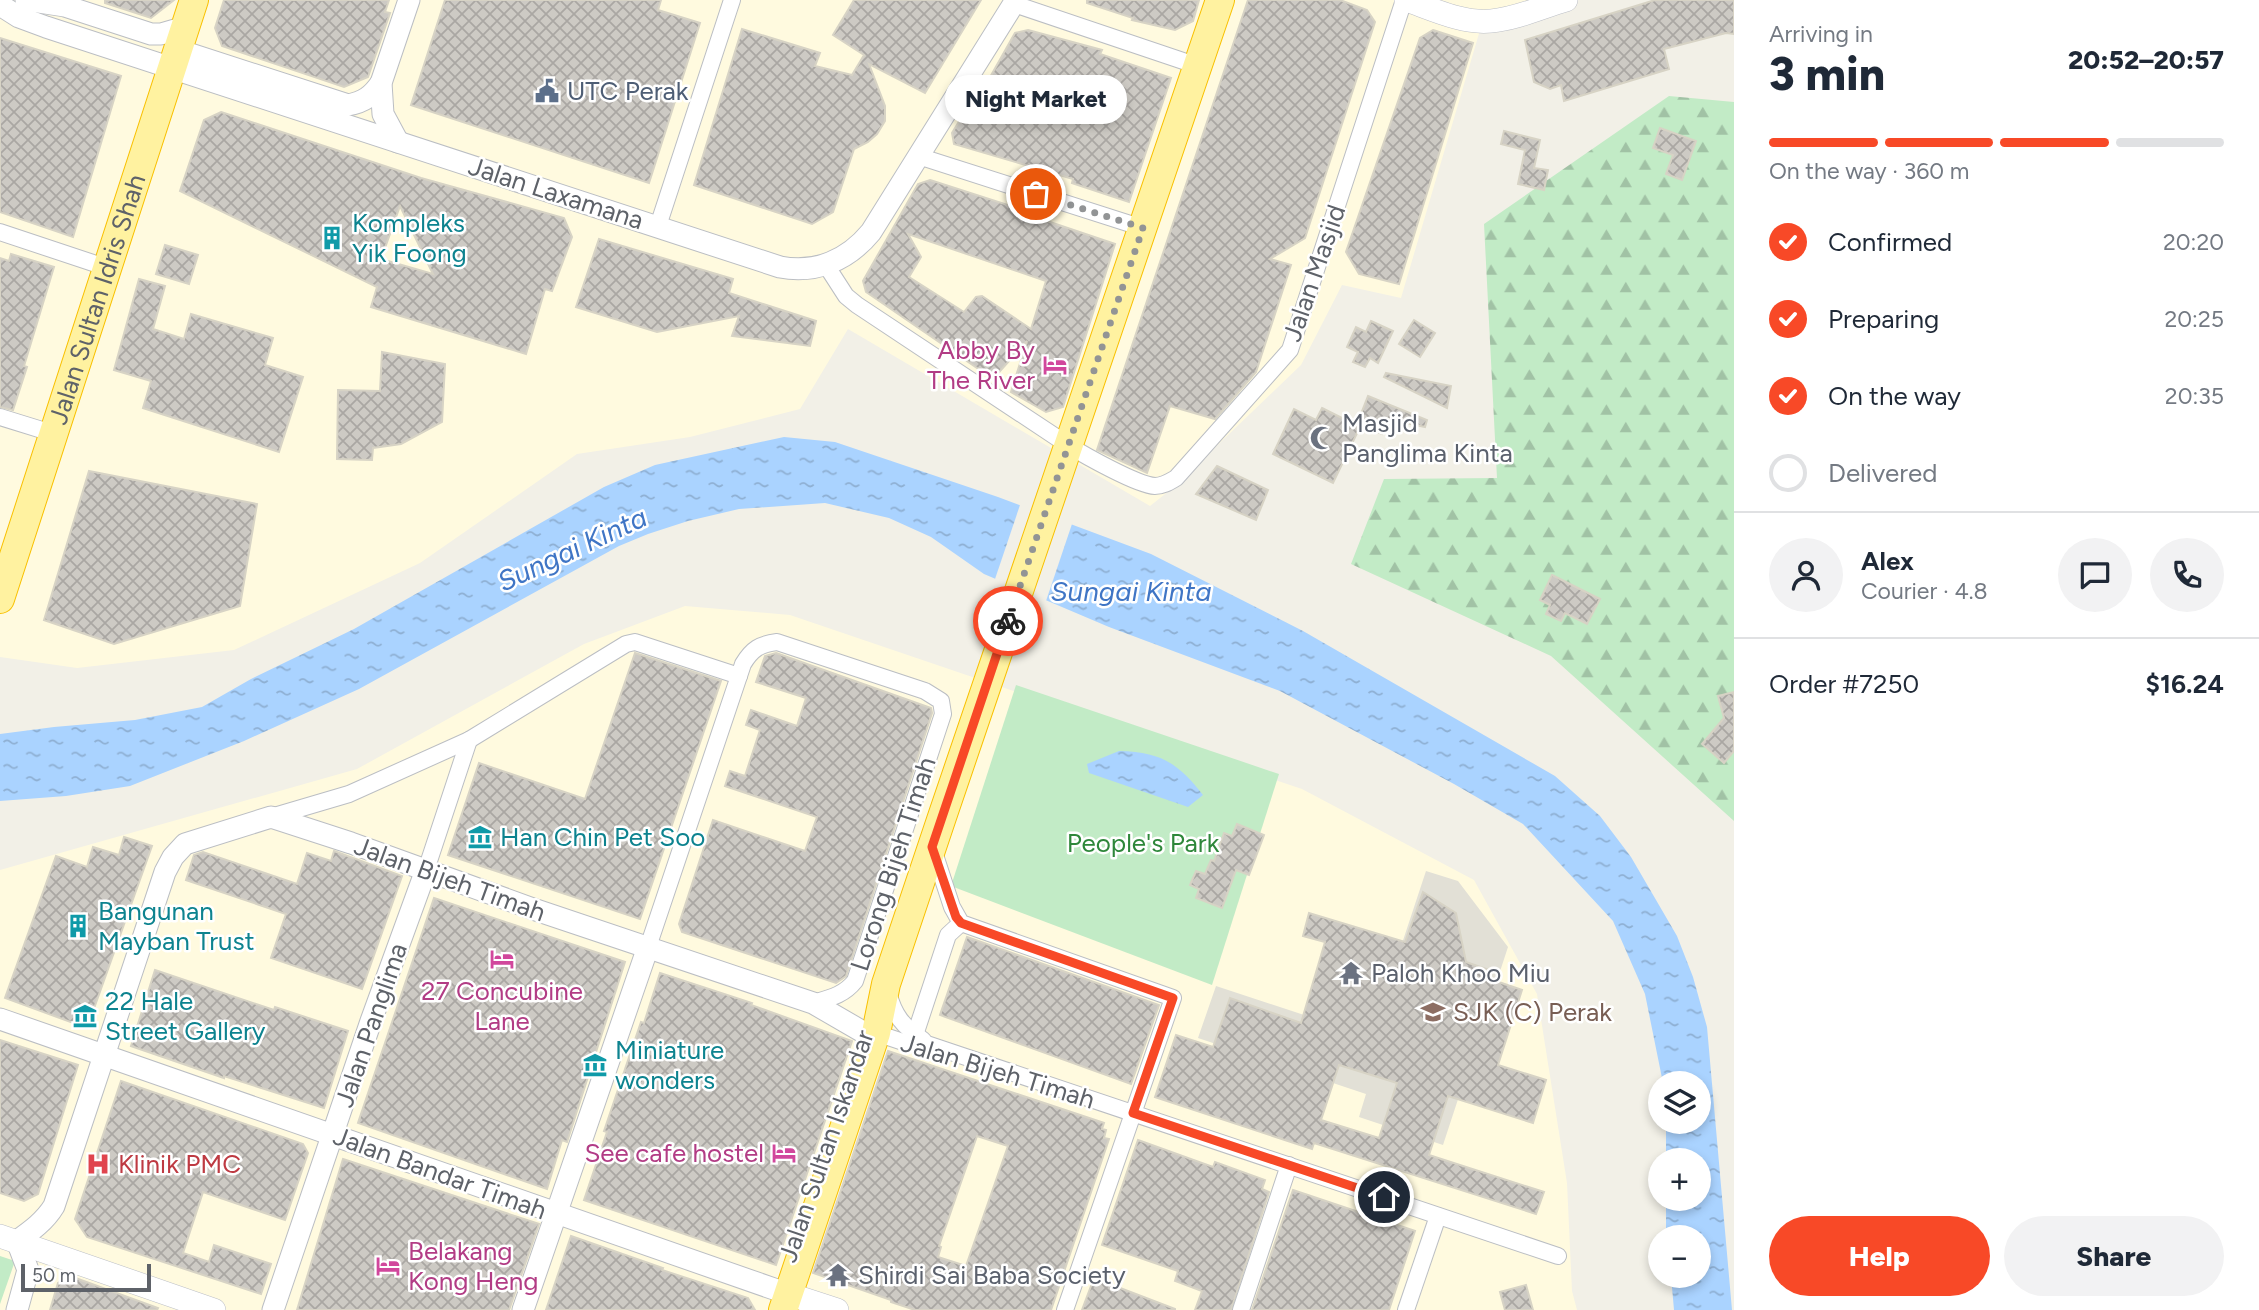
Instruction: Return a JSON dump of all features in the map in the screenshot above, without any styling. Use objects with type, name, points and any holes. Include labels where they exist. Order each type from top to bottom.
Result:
[{"type":"highway","name":"Jalan Sultan Idris Shah","points":[[0,599],[194,0]]},
{"type":"highway","name":"Jalan Sultan Iskandar","points":[[779,1301],[1220,0]]},
{"type":"main road","points":[[1405,0],[1450,15],[1477,21],[1492,21],[1566,0]]},
{"type":"main road","points":[[8,1238],[214,1310]]},
{"type":"main road","name":"Jalan Bandar Timah","points":[[779,1301],[837,1310]]},
{"type":"street","name":"Jalan Laxamana","points":[[26,0],[65,6],[151,34],[161,34],[178,48]]},
{"type":"street","points":[[178,48],[348,105],[360,103],[372,96],[381,83],[409,0]]},
{"type":"street","points":[[658,226],[732,0]]},
{"type":"street","name":"Jalan Masjid","points":[[1065,452],[1152,486],[1167,483],[1175,478],[1290,350],[1405,0]]},
{"type":"street","points":[[1065,452],[857,305],[846,296],[826,265],[859,247],[871,232],[1015,2],[1198,66]]},
{"type":"street","name":"Jalan Laxamana","points":[[0,5],[19,17],[46,27],[178,48],[398,142],[780,267],[811,269],[826,265]]},
{"type":"street","points":[[381,83],[383,114],[398,142]]},
{"type":"street","points":[[918,156],[1143,228]]},
{"type":"street","points":[[0,232],[108,268]]},
{"type":"street","points":[[0,417],[55,434]]},
{"type":"street","points":[[17,1310],[28,1270],[8,1238],[34,1229],[54,1206],[165,872],[173,856],[185,844],[349,794],[470,740],[626,644],[635,642],[738,676],[523,1310]]},
{"type":"street","name":"Lorong Bijeh Timah","points":[[738,676],[749,654],[757,647],[777,642],[925,691],[941,701],[943,714],[855,981],[848,990],[837,996],[813,1003]]},
{"type":"street","name":"Jalan Panglima","points":[[273,1310],[470,740]]},
{"type":"street","name":"Jalan Bijeh Timah","points":[[271,817],[813,1003],[870,1032],[906,1043],[921,1039],[1558,1256]]},
{"type":"street","points":[[932,847],[952,907],[961,923],[1173,998],[1065,1310]]},
{"type":"street","points":[[886,984],[892,1009],[898,1020],[921,1039],[948,935],[961,923]]},
{"type":"street","name":"Jalan Bandar Timah","points":[[0,1019],[556,1214],[779,1301]]},
{"type":"street","points":[[1241,1310],[1289,1165]]},
{"type":"street","points":[[1406,1310],[1438,1216]]},
{"type":"shaded area","points":[[0,0],[1557,0],[1483,20],[1401,298],[1342,285],[1301,365],[1174,487],[1150,506],[848,329],[800,409],[690,437],[577,454],[420,563],[234,650],[77,668],[0,657]]},
{"type":"shaded area","points":[[685,606],[790,615],[1302,789],[1474,880],[1537,994],[1567,1183],[1572,1291],[1577,1310],[0,1310],[0,870],[357,769],[584,644]]},
{"type":"shaded area","name":"SJK (C) Perak","points":[[1426,871],[1458,881],[1508,947],[1443,1145],[1359,1117],[1366,1094],[1198,1038],[1216,986],[1371,1037]]},
{"type":"green space","points":[[1669,96],[1734,102],[1734,821],[1551,656],[1351,564],[1384,479],[1497,478],[1484,224]]},
{"type":"green space","name":"People's Park","points":[[1016,685],[1279,774],[1212,985],[951,886]]},
{"type":"green space","points":[[0,1256],[15,1261],[0,1304]]},
{"type":"water","name":"Sungai Kinta","points":[[784,437],[835,442],[998,497],[1151,554],[1303,631],[1555,776],[1600,816],[1631,857],[1677,936],[1693,977],[1707,1027],[1711,1071],[1661,1071],[1645,994],[1613,921],[1523,824],[1280,691],[1109,627],[984,574],[931,537],[889,518],[825,503],[739,509],[648,534],[619,546],[359,689],[244,741],[130,786],[66,796],[0,801],[0,734],[135,720],[202,707],[251,679],[354,629],[604,487],[655,465]]},
{"type":"water","points":[[1119,751],[1146,754],[1167,761],[1177,767],[1203,795],[1188,807],[1089,773],[1087,764]]},
{"type":"water","name":"Sungai Kinta","points":[[1711,1072],[1732,1310],[1674,1310],[1672,1288],[1711,1288],[1711,1225],[1666,1225],[1666,1211],[1711,1211],[1711,1148],[1666,1148],[1666,1134],[1711,1134]]},
{"type":"pier","points":[[1021,502],[1073,521],[1045,604],[994,582]]},
{"type":"building","points":[[105,0],[174,0],[151,18],[105,3]]},
{"type":"building","points":[[224,0],[389,0],[385,12],[390,13],[368,77],[344,87],[222,46],[215,28]]},
{"type":"building","name":"UTC Perak","points":[[445,0],[661,0],[658,10],[700,23],[649,183],[411,105]]},
{"type":"building","points":[[854,0],[981,0],[925,93],[869,64],[885,106],[885,121],[877,134],[854,149],[833,212],[812,224],[694,185],[742,29],[820,53],[815,66],[852,75],[864,55],[833,35]]},
{"type":"building","points":[[1087,0],[1199,0],[1193,21],[1175,30],[1132,20],[1133,18],[1087,3]]},
{"type":"building","points":[[1248,0],[1340,0],[1367,10],[1375,22],[1305,238],[1270,259],[1291,265],[1256,372],[1215,419],[1170,406],[1147,473],[1097,450]]},
{"type":"building","points":[[1655,0],[1734,0],[1734,34],[1726,33],[1664,49],[1669,69],[1564,101],[1561,85],[1550,89],[1534,82],[1525,40]]},
{"type":"building","points":[[1028,30],[1102,50],[1100,54],[1171,78],[1129,202],[1072,183],[1073,179],[954,144],[952,133],[976,94],[980,95],[1015,33]]},
{"type":"building","points":[[1433,30],[1473,43],[1399,284],[1359,274],[1346,252],[1420,38]]},
{"type":"building","points":[[0,38],[121,76],[73,237],[0,212]]},
{"type":"building","points":[[221,112],[421,178],[564,218],[572,237],[552,291],[545,289],[526,354],[371,307],[377,287],[180,191],[204,120]],"holes":[[[400,206],[433,274],[381,259]]]},
{"type":"building","points":[[1660,128],[1696,141],[1682,180],[1666,174],[1673,155],[1653,148]]},
{"type":"building","points":[[1504,131],[1540,140],[1534,168],[1548,170],[1544,190],[1518,184],[1525,150],[1501,144]]},
{"type":"building","points":[[930,180],[1045,217],[1044,220],[1115,244],[1063,407],[1046,412],[1011,392],[1027,341],[993,379],[866,292],[863,281],[918,184]],"holes":[[[908,234],[1046,281],[1031,329],[982,296],[976,297],[964,312],[909,277],[921,257]]]},
{"type":"building","points":[[599,239],[733,279],[729,293],[816,321],[810,346],[732,336],[739,316],[657,332],[576,307]]},
{"type":"building","points":[[165,245],[198,255],[189,284],[156,274]]},
{"type":"building","points":[[11,254],[54,267],[13,410],[0,407],[0,258],[9,261]]},
{"type":"building","points":[[139,279],[165,286],[153,329],[184,339],[191,314],[273,338],[265,365],[303,377],[279,452],[143,408],[151,381],[114,370]]},
{"type":"building","points":[[1414,320],[1435,333],[1420,357],[1399,344]]},
{"type":"building","points":[[1371,321],[1393,331],[1378,363],[1370,358],[1365,367],[1353,362],[1358,352],[1347,347],[1356,327],[1366,332]]},
{"type":"building","points":[[382,352],[445,364],[442,422],[401,444],[373,448],[372,460],[337,459],[338,390],[380,391]]},
{"type":"building","points":[[1386,373],[1451,386],[1447,408],[1384,377]]},
{"type":"building","points":[[1368,396],[1427,420],[1425,427],[1388,419],[1382,434],[1357,424]]},
{"type":"building","points":[[1322,408],[1360,427],[1333,483],[1273,454],[1294,409],[1316,420]]},
{"type":"building","points":[[1217,466],[1268,490],[1256,520],[1196,494]]},
{"type":"building","points":[[89,471],[257,504],[240,606],[114,644],[44,620]]},
{"type":"building","points":[[1552,575],[1600,599],[1587,624],[1565,613],[1561,621],[1546,614],[1550,605],[1540,600]]},
{"type":"building","points":[[635,653],[721,681],[640,919],[448,855],[479,763],[585,799]]},
{"type":"building","points":[[776,653],[931,708],[932,713],[846,976],[836,983],[682,932],[679,924],[713,820],[805,851],[817,817],[725,786],[730,771],[745,776],[760,730],[746,725],[751,710],[797,726],[806,698],[756,682],[765,656]]},
{"type":"building","points":[[1734,692],[1734,751],[1724,763],[1702,744],[1724,718],[1718,696]]},
{"type":"building","points":[[1237,824],[1264,835],[1249,875],[1236,870],[1222,908],[1196,898],[1199,889],[1190,885],[1196,871],[1205,874],[1211,860],[1214,861],[1224,833],[1232,836]]},
{"type":"building","name":"Bangunan Mayban Trust","points":[[124,837],[152,846],[87,1028],[5,998],[56,856],[87,867],[93,847],[119,855]]},
{"type":"building","points":[[334,851],[402,876],[362,989],[271,958],[286,914],[186,880],[194,855],[203,852],[297,884],[307,853],[331,861]]},
{"type":"building","points":[[1423,892],[1456,913],[1466,962],[1489,970],[1487,978],[1522,990],[1498,1065],[1546,1080],[1533,1123],[1448,1096],[1429,1155],[1544,1192],[1536,1214],[1314,1143],[1312,1149],[1155,1097],[1176,1035],[1213,1047],[1230,998],[1301,1023],[1325,942],[1303,936],[1309,913],[1405,942]],"holes":[[[1339,1065],[1397,1083],[1379,1138],[1321,1120]]]},
{"type":"building","points":[[434,898],[625,962],[567,1142],[562,1140],[547,1189],[358,1123]]},
{"type":"building","points":[[967,937],[1159,1005],[1131,1084],[940,1015]]},
{"type":"building","points":[[155,970],[274,1010],[275,1007],[348,1031],[324,1108],[131,1046]]},
{"type":"building","points":[[660,973],[752,1003],[751,1005],[852,1041],[776,1265],[584,1200],[607,1132],[604,1131]]},
{"type":"building","points":[[0,1040],[78,1065],[38,1194],[24,1201],[0,1193]]},
{"type":"building","points":[[888,1051],[1104,1123],[1104,1138],[1109,1139],[1051,1310],[915,1310],[813,1273]],"holes":[[[977,1136],[1008,1146],[966,1266],[938,1257],[939,1246]]]},
{"type":"building","points":[[121,1081],[303,1144],[308,1153],[285,1220],[203,1192],[183,1253],[209,1262],[214,1245],[271,1264],[261,1294],[87,1237],[75,1219]]},
{"type":"building","points":[[1138,1140],[1213,1167],[1215,1162],[1265,1180],[1262,1189],[1269,1192],[1231,1310],[1195,1310],[1202,1291],[1175,1281],[1178,1271],[1102,1245]]},
{"type":"building","points":[[343,1159],[539,1224],[509,1310],[297,1310]]},
{"type":"building","points":[[1293,1190],[1415,1231],[1389,1310],[1252,1310]]},
{"type":"building","points":[[571,1236],[748,1298],[755,1310],[546,1310]]},
{"type":"building","points":[[70,1276],[158,1308],[50,1310],[58,1283]]},
{"type":"building","points":[[1094,1278],[1175,1309],[1175,1310],[1082,1310]]},
{"type":"building","points":[[1526,1285],[1533,1310],[1505,1310],[1500,1292]]},
{"type":"way so far","points":[[1008,621],[1143,228],[1036,194]]},
{"type":"place","name":"UTC Perak","points":[[547,91]]},
{"type":"place","name":"Night Market","points":[[1036,194]]},
{"type":"place","name":"Kompleks Yik Foong","points":[[332,238]]},
{"type":"place","name":"Abby By The River","points":[[1055,365]]},
{"type":"place","name":"Masjid Panglima Kinta","points":[[1322,438]]},
{"type":"place","name":"Han Chin Pet Soo","points":[[480,837]]},
{"type":"place","name":"Bangunan Mayban Trust","points":[[78,926]]},
{"type":"place","name":"27 Concubine Lane","points":[[502,959]]},
{"type":"place","name":"Paloh Khoo Miu","points":[[1351,973]]},
{"type":"place","name":"SJK (C) Perak","points":[[1433,1012]]},
{"type":"place","name":"22 Hale Street Gallery","points":[[85,1016]]},
{"type":"place","name":"Miniature wonders","points":[[595,1065]]},
{"type":"place","name":"See cafe hostel","points":[[784,1153]]},
{"type":"place","name":"Klinik PMC","points":[[98,1164]]},
{"type":"place","name":"Belakang Kong Heng","points":[[388,1266]]},
{"type":"place","name":"Shirdi Sai Baba Society","points":[[838,1275]]},
{"type":"route","points":[[1008,621],[932,847],[956,917],[961,923],[1173,998],[1133,1113],[1384,1197]]}]
